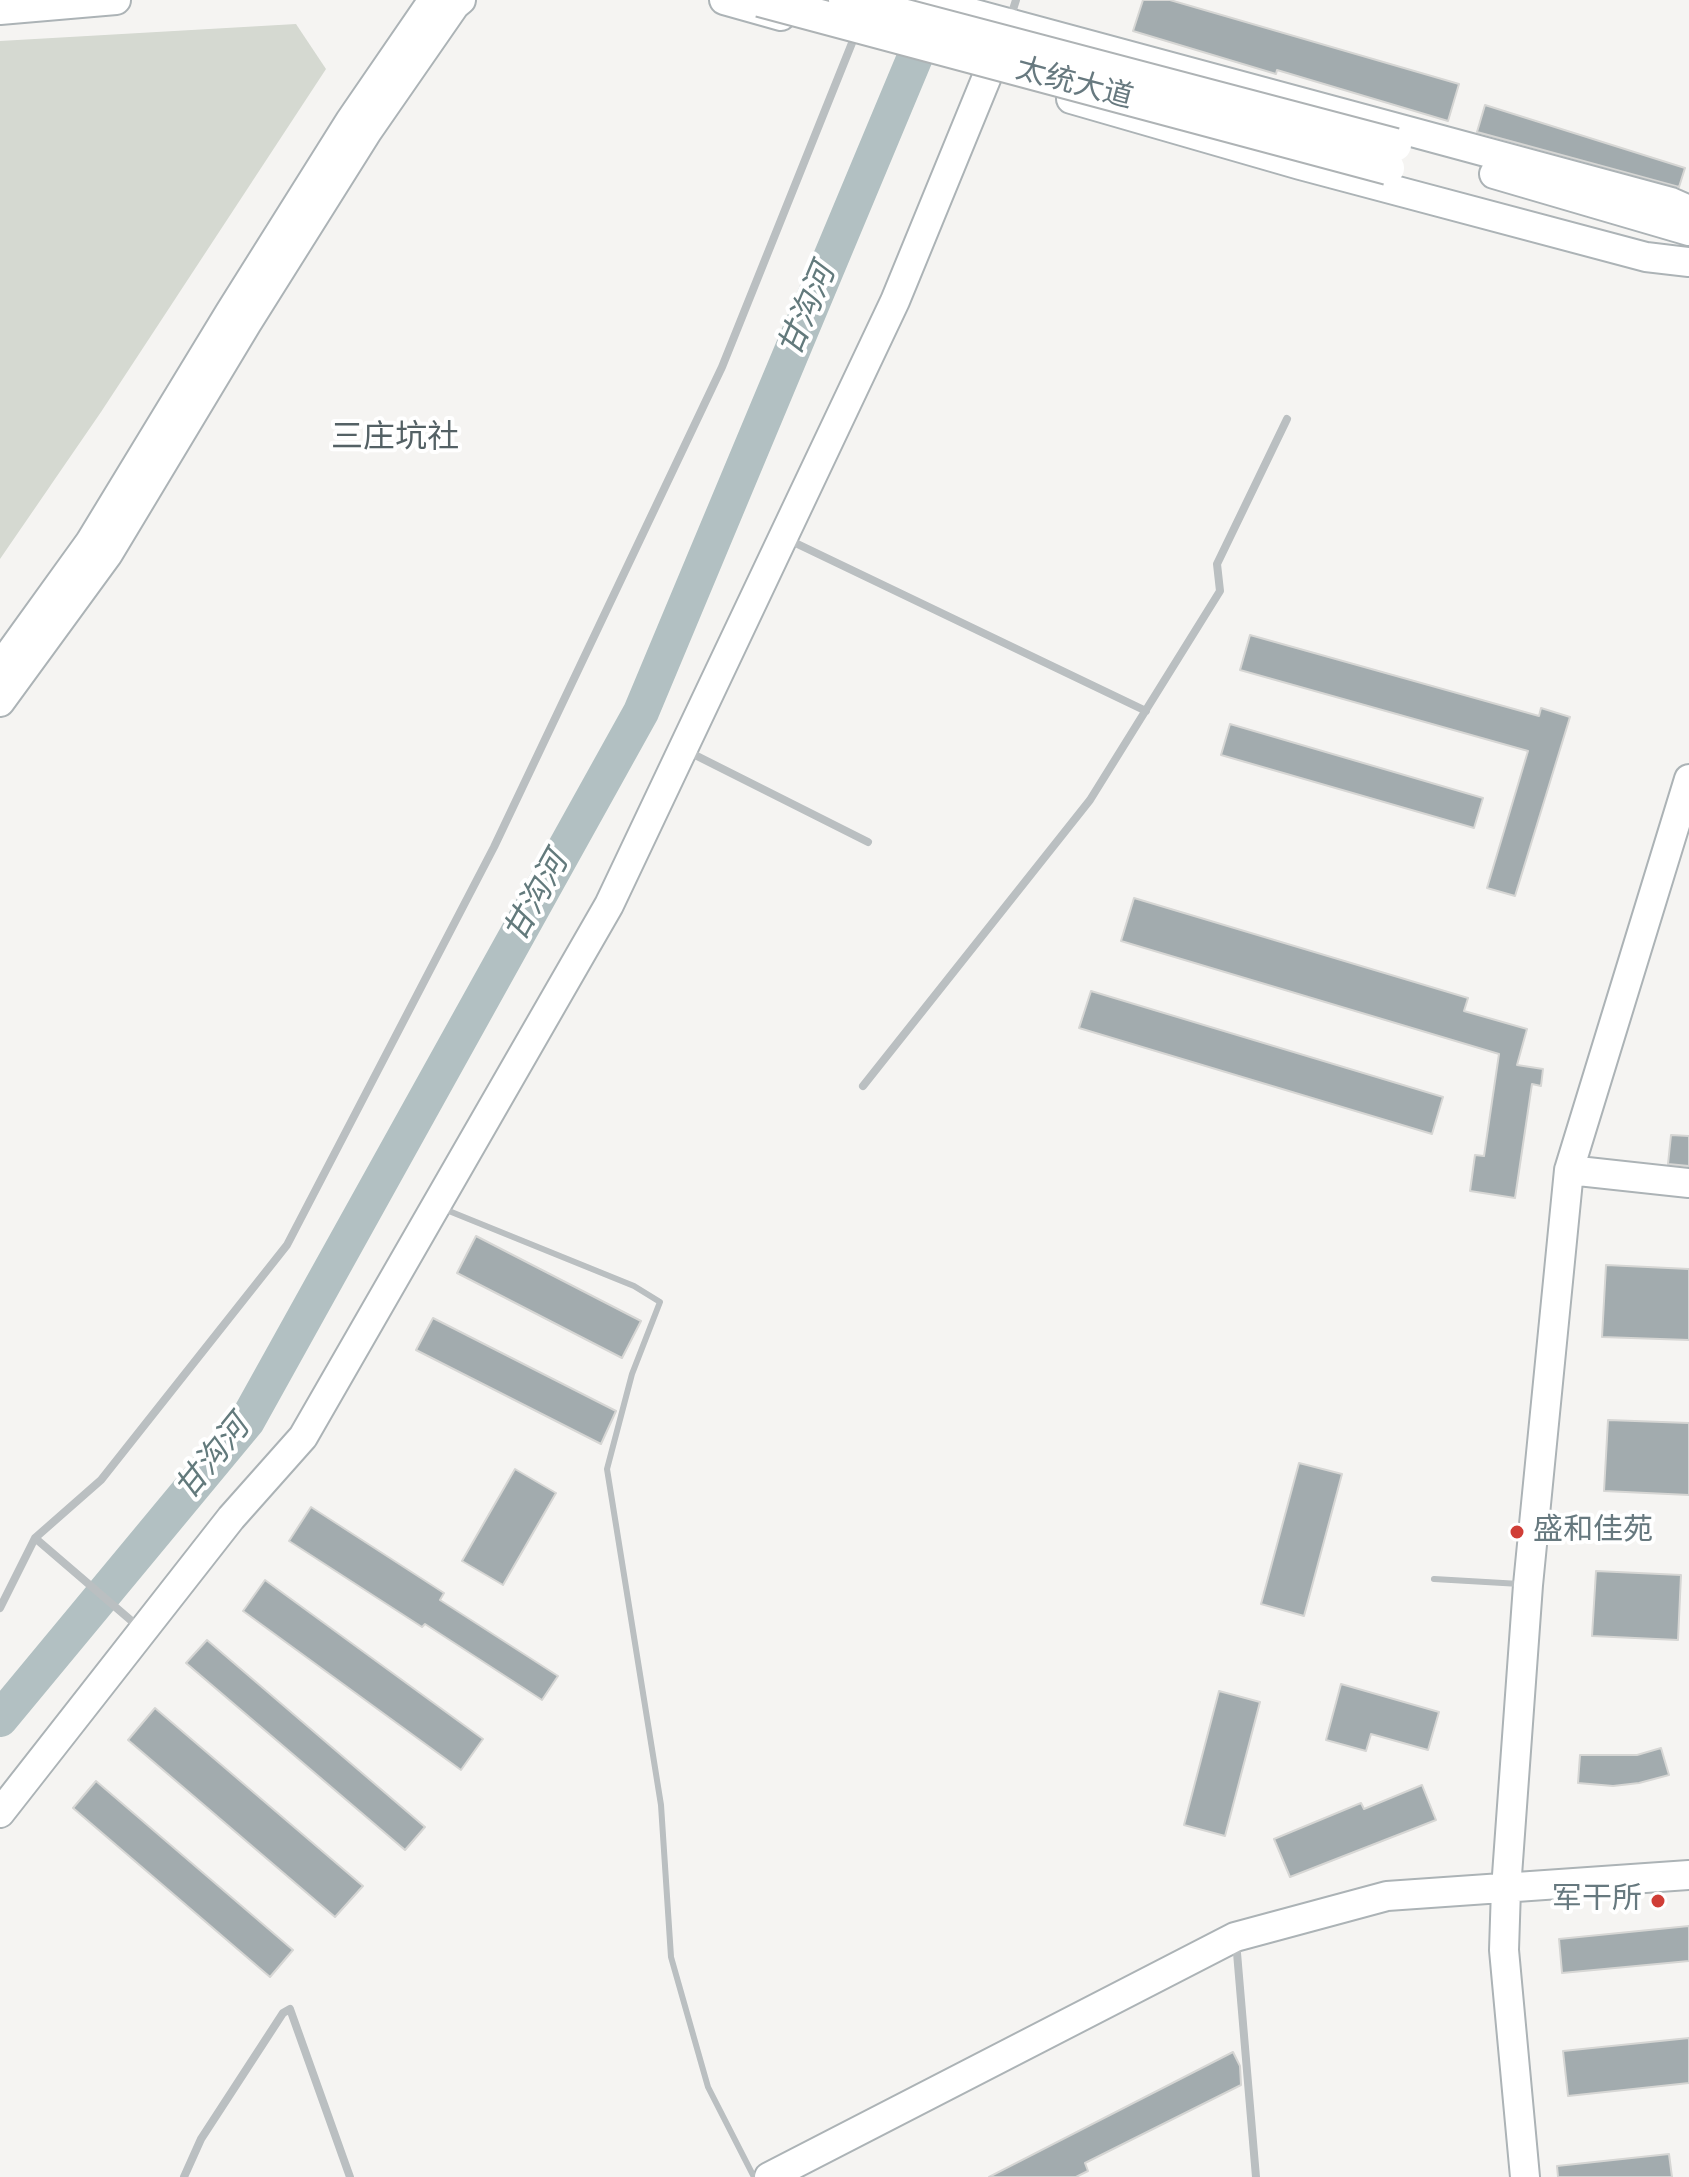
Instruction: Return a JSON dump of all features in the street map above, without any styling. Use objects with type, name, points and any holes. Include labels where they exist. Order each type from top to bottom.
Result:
[{"type":"main road","name":"太统大道","points":[[760,0],[1391,156]]},
{"type":"main road","name":"太统大道","points":[[845,0],[1391,156]]},
{"type":"street","points":[[0,10],[116,0]]},
{"type":"street","points":[[0,667],[90,542],[342,134],[433,0]]},
{"type":"street","points":[[0,702],[108,554],[367,132],[461,0]]},
{"type":"street","points":[[724,0],[1300,165],[1646,257],[1689,262]]},
{"type":"street","points":[[923,0],[977,15],[1012,12],[1671,202],[1689,210]]},
{"type":"street","points":[[0,1813],[132,1621],[231,1518],[303,1437],[609,905],[895,301],[1012,12]]},
{"type":"street","points":[[0,1608],[35,1538],[101,1480],[287,1245],[494,847],[722,367],[868,41]]},
{"type":"street","points":[[1391,156],[1689,231]]},
{"type":"street","points":[[1391,156],[1632,237],[1689,248]]},
{"type":"street","points":[[863,1086],[1090,800],[1220,591],[1217,564],[1287,419]]},
{"type":"street","points":[[783,537],[1146,711]]},
{"type":"street","points":[[683,749],[868,842]]},
{"type":"street","points":[[1525,2177],[1504,1950],[1506,1889],[1528,1585],[1569,1170],[1689,779]]},
{"type":"street","points":[[1569,1170],[1689,1183]]},
{"type":"street","points":[[35,1538],[132,1621]]},
{"type":"street","points":[[769,2177],[1235,1937],[1387,1896],[1689,1875]]},
{"type":"street","points":[[1235,1937],[1256,2177]]},
{"type":"street","points":[[184,2177],[201,2139],[283,2013],[290,2009],[350,2177]]},
{"type":"lane","points":[[436,1206],[634,1286],[660,1302],[632,1374],[607,1469],[661,1805],[671,1957],[708,2087],[754,2177]]},
{"type":"lane","points":[[1434,1579],[1528,1585]]},
{"type":"shaded area","points":[[296,24],[326,69],[101,412],[0,559],[0,41]]},
{"type":"building","points":[[1143,0],[1170,0],[1459,84],[1448,121],[1133,31]]},
{"type":"building","points":[[1485,105],[1685,168],[1679,187],[1477,132]]},
{"type":"building","points":[[1250,635],[1539,716],[1541,708],[1570,717],[1515,896],[1487,888],[1528,751],[1240,670]]},
{"type":"building","points":[[1230,724],[1483,798],[1474,828],[1221,755]]},
{"type":"building","points":[[1134,898],[1468,998],[1464,1011],[1527,1029],[1517,1065],[1543,1069],[1541,1086],[1532,1084],[1515,1198],[1470,1191],[1475,1155],[1484,1156],[1499,1054],[1121,941]]},
{"type":"building","points":[[1091,991],[1443,1097],[1432,1134],[1079,1028]]},
{"type":"building","points":[[1671,1135],[1689,1136],[1689,1166],[1668,1164]]},
{"type":"building","points":[[476,1236],[641,1321],[622,1358],[457,1273]]},
{"type":"building","points":[[1606,1265],[1689,1269],[1689,1340],[1602,1337]]},
{"type":"building","points":[[433,1318],[616,1411],[601,1444],[416,1350]]},
{"type":"building","points":[[1608,1420],[1689,1423],[1689,1495],[1604,1491]]},
{"type":"building","points":[[1299,1463],[1342,1474],[1304,1616],[1261,1604]]},
{"type":"building","points":[[515,1469],[556,1493],[503,1585],[462,1561]]},
{"type":"building","points":[[311,1507],[444,1593],[440,1600],[558,1676],[542,1700],[289,1541]]},
{"type":"building","points":[[1596,1571],[1681,1575],[1678,1640],[1592,1636]]},
{"type":"building","points":[[265,1580],[483,1739],[461,1770],[243,1611]]},
{"type":"building","points":[[207,1640],[425,1827],[405,1850],[186,1663]]},
{"type":"building","points":[[1341,1684],[1439,1712],[1428,1750],[1371,1734],[1366,1751],[1326,1740]]},
{"type":"building","points":[[1219,1691],[1260,1702],[1225,1836],[1184,1825]]},
{"type":"building","points":[[155,1708],[363,1886],[335,1917],[128,1740]]},
{"type":"building","points":[[1661,1748],[1669,1775],[1613,1786],[1578,1783],[1580,1755],[1637,1755]]},
{"type":"building","points":[[96,1781],[293,1950],[270,1977],[73,1808]]},
{"type":"building","points":[[1422,1785],[1436,1820],[1290,1877],[1274,1839],[1361,1803],[1364,1809]]},
{"type":"building","points":[[1689,1926],[1689,1961],[1562,1973],[1559,1939]]},
{"type":"building","points":[[1689,2038],[1689,2083],[1568,2096],[1563,2051]]},
{"type":"building","points":[[1233,2052],[1240,2066],[1241,2085],[1085,2163],[1088,2171],[1076,2177],[989,2177]]},
{"type":"building","points":[[1669,2154],[1672,2177],[1558,2177],[1557,2166]]},
{"type":"waterway","name":"甘沟河","points":[[0,1719],[247,1421],[641,712],[933,14]]},
{"type":"place","name":"盛和佳苑","points":[[1517,1532]]},
{"type":"place","name":"军干所","points":[[1658,1901]]},
{"type":"district","name":"三庄坑社","points":[[395,439]]}]
